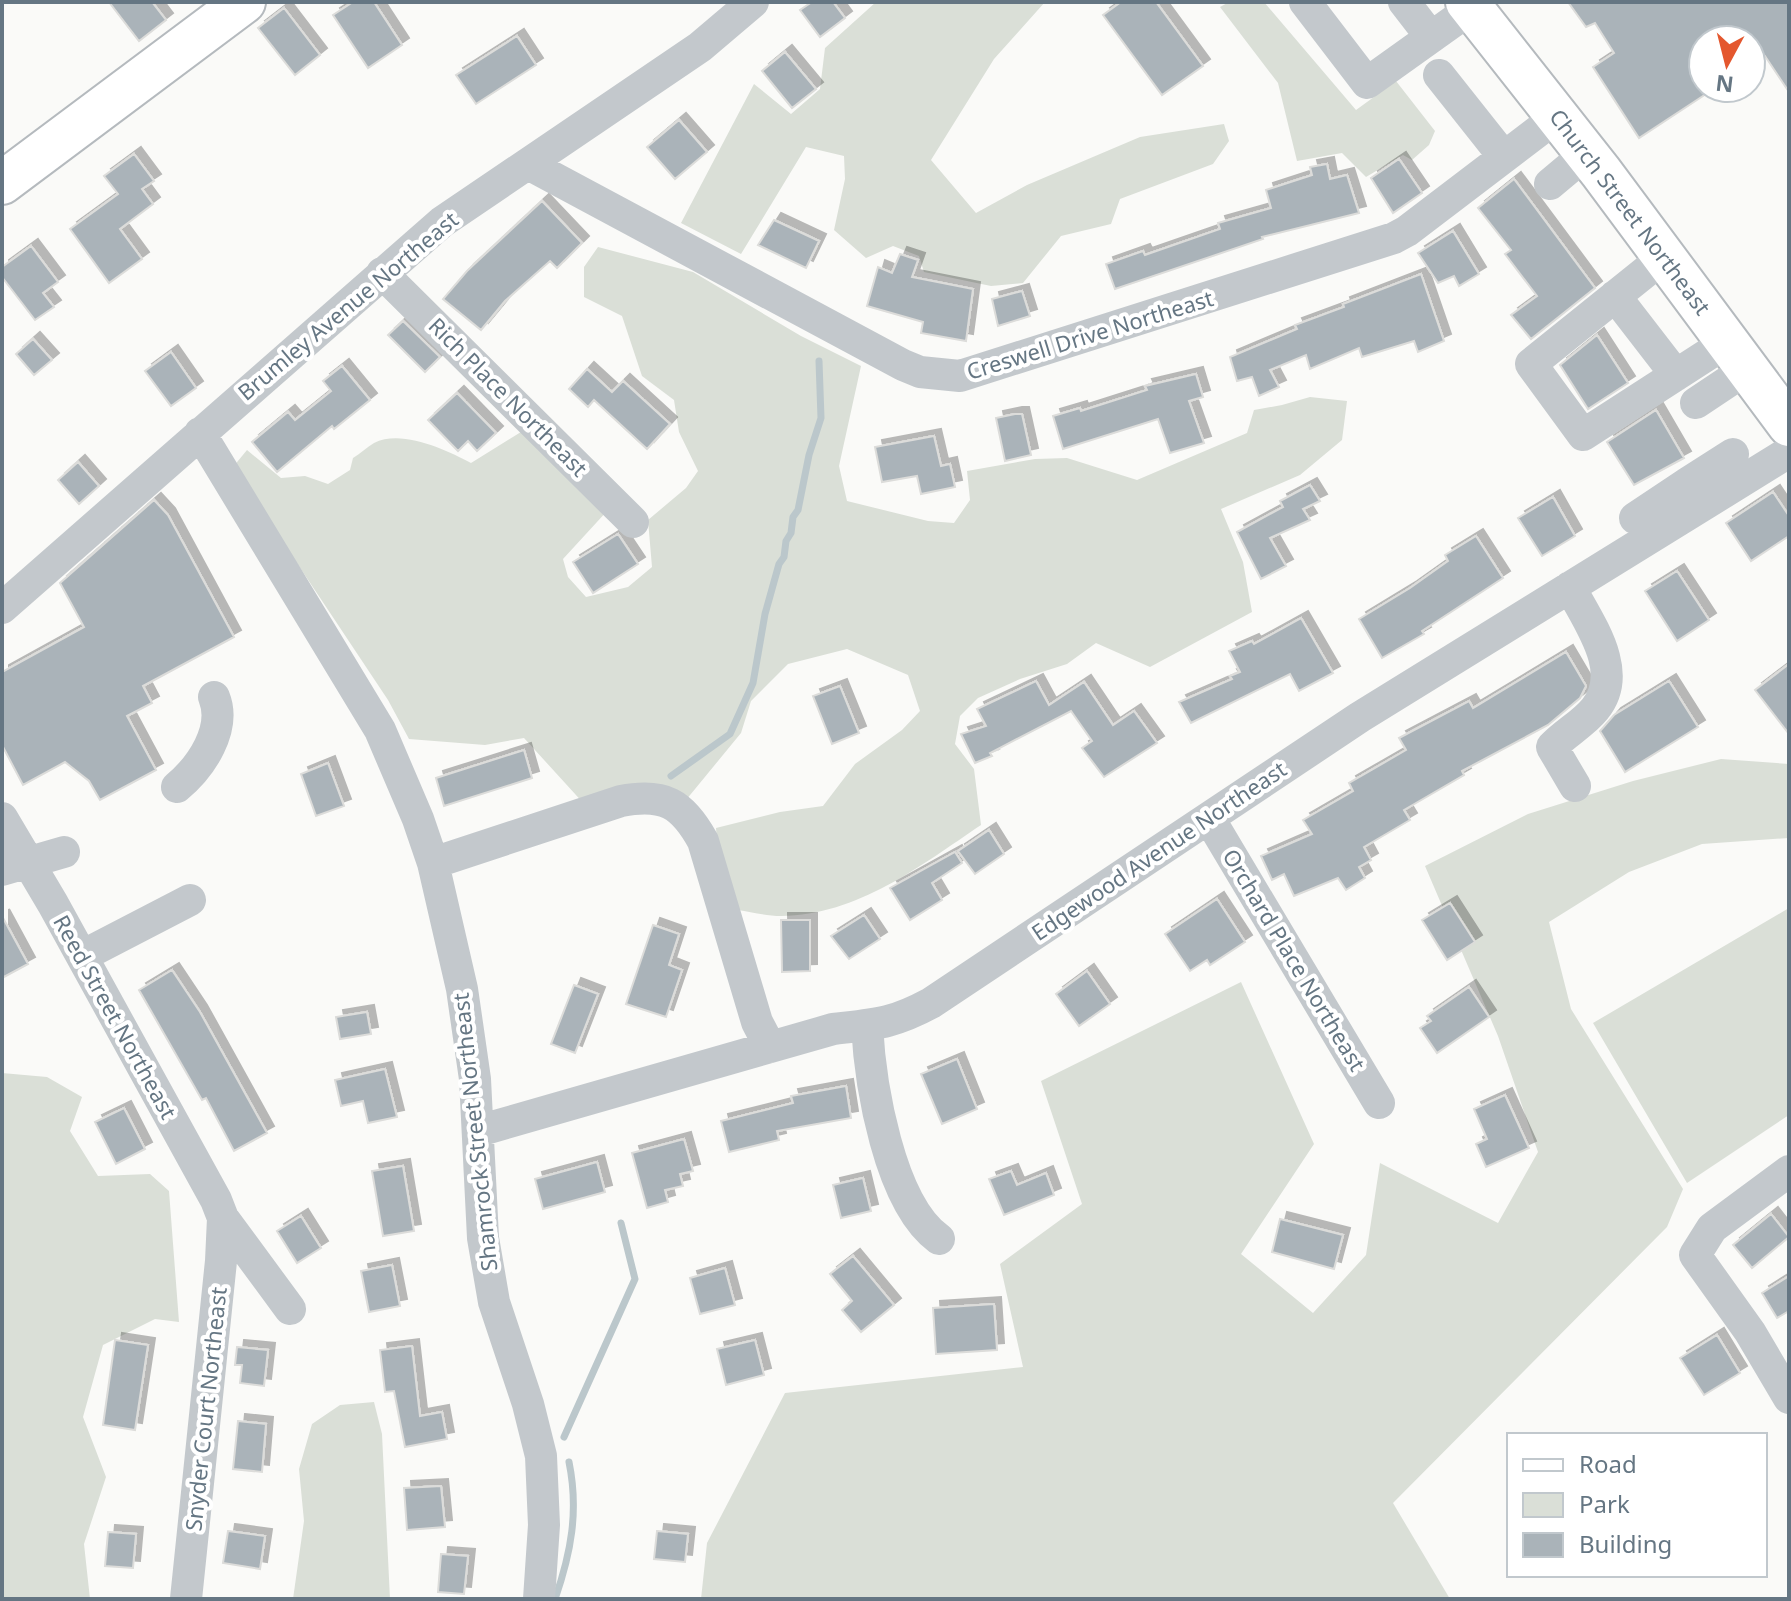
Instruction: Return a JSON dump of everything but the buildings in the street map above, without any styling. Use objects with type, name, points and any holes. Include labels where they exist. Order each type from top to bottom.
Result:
[{"type":"main road","points":[[2,183],[244,2]]},
{"type":"main road","name":"Church Street Northeast","points":[[1469,5],[1587,153],[1789,425]]},
{"type":"street","name":"Brumley Avenue Northeast","points":[[2,608],[442,222],[700,47],[752,2]]},
{"type":"street","points":[[1305,2],[1367,83],[1469,5]]},
{"type":"street","points":[[1404,2],[1431,37]]},
{"type":"street","points":[[1439,75],[1504,157]]},
{"type":"street","name":"Creswell Drive Northeast","points":[[528,164],[903,365],[920,372],[960,376],[1394,238],[1558,116]]},
{"type":"street","points":[[1550,184],[1587,153]]},
{"type":"street","points":[[1664,257],[1531,364],[1583,435],[1676,375],[1737,355]]},
{"type":"street","name":"Rich Place Northeast","points":[[382,273],[633,522]]},
{"type":"street","points":[[1615,296],[1676,375]]},
{"type":"street","points":[[1696,403],[1737,355]]},
{"type":"street","name":"Shamrock Street Northeast","points":[[200,433],[380,730],[433,863],[462,989],[475,1079],[480,1210],[494,1302],[528,1404],[541,1456],[544,1525],[539,1599]]},
{"type":"street","name":"Edgewood Avenue Northeast","points":[[478,1131],[833,1029],[901,1019],[931,1003],[1360,717],[1570,587],[1693,495],[1789,452]]},
{"type":"street","points":[[1635,518],[1693,495],[1733,454]]},
{"type":"street","points":[[1570,587],[1604,651],[1606,683],[1597,708],[1552,747],[1575,786]]},
{"type":"street","points":[[177,787],[204,758],[218,717],[214,697]]},
{"type":"street","points":[[433,863],[621,801],[641,797],[658,799],[676,807],[690,817],[703,841],[757,1022],[770,1047]]},
{"type":"street","name":"Reed Street Northeast","points":[[2,818],[15,865],[82,956],[223,1218],[290,1309]]},
{"type":"street","name":"Orchard Place Northeast","points":[[1209,818],[1379,1103]]},
{"type":"street","points":[[15,865],[64,852]]},
{"type":"street","points":[[82,956],[190,900]]},
{"type":"street","points":[[867,1025],[875,1099],[897,1174],[914,1214],[939,1239]]},
{"type":"street","points":[[1789,1171],[1712,1228],[1695,1255],[1750,1332],[1789,1398]]},
{"type":"street","name":"Snyder Court Northeast","points":[[186,1599],[223,1218]]},
{"type":"green space","points":[[876,2],[1045,2],[994,59],[931,160],[976,213],[1027,185],[1140,137],[1224,124],[1229,141],[1213,164],[1120,199],[1111,224],[1061,236],[1023,283],[991,286],[924,272],[919,256],[893,246],[866,258],[834,230],[845,179],[844,156],[806,147],[741,254],[681,223],[754,84],[791,114],[820,89],[825,48]]},
{"type":"green space","points":[[1229,2],[1264,2],[1356,110],[1396,81],[1435,131],[1429,145],[1412,160],[1403,155],[1366,177],[1342,153],[1297,161],[1278,83],[1220,7]]},
{"type":"green space","points":[[598,247],[693,272],[801,336],[861,366],[839,466],[847,501],[928,521],[954,523],[970,500],[967,471],[1035,459],[1067,458],[1137,480],[1247,433],[1254,410],[1310,397],[1347,401],[1342,440],[1300,475],[1221,509],[1243,562],[1252,612],[1150,667],[1096,643],[1067,664],[1020,679],[978,698],[960,716],[955,744],[974,769],[981,825],[911,872],[862,898],[809,913],[781,916],[738,910],[719,868],[716,828],[780,812],[823,806],[855,764],[902,730],[920,711],[908,675],[847,649],[788,664],[751,701],[741,733],[686,800],[586,806],[524,738],[485,745],[409,739],[388,700],[233,467],[247,450],[281,478],[305,476],[328,484],[350,470],[353,458],[385,439],[424,443],[471,463],[521,432],[608,510],[563,559],[568,577],[586,597],[628,587],[652,567],[648,520],[686,488],[698,471],[679,432],[674,400],[642,376],[622,316],[584,297],[584,267]]},
{"type":"green space","points":[[1721,759],[1789,764],[1789,838],[1702,844],[1629,872],[1549,922],[1571,1009],[1683,1189],[1667,1227],[1393,1503],[1450,1599],[701,1599],[707,1543],[785,1393],[1023,1367],[1000,1264],[1082,1204],[1041,1081],[1241,982],[1314,1144],[1241,1254],[1313,1313],[1366,1255],[1380,1163],[1498,1223],[1538,1152],[1498,1036],[1425,866],[1528,814],[1633,781]]},
{"type":"green space","points":[[1789,908],[1789,1115],[1687,1183],[1593,1023]]},
{"type":"green space","points":[[2,1073],[47,1077],[82,1097],[70,1131],[98,1176],[150,1174],[169,1191],[179,1322],[155,1319],[103,1345],[83,1417],[106,1477],[84,1544],[90,1599],[2,1599]]},
{"type":"green space","points":[[374,1402],[382,1434],[390,1599],[293,1599],[304,1521],[299,1469],[312,1424],[340,1405]]},
{"type":"waterway","points":[[671,776],[730,734],[753,683],[765,614],[791,533],[793,517],[798,510],[809,455],[821,418],[819,361]]},
{"type":"waterway","points":[[564,1437],[635,1279],[621,1223]]},
{"type":"waterway","points":[[555,1599],[572,1532],[573,1498],[569,1462]]}]
